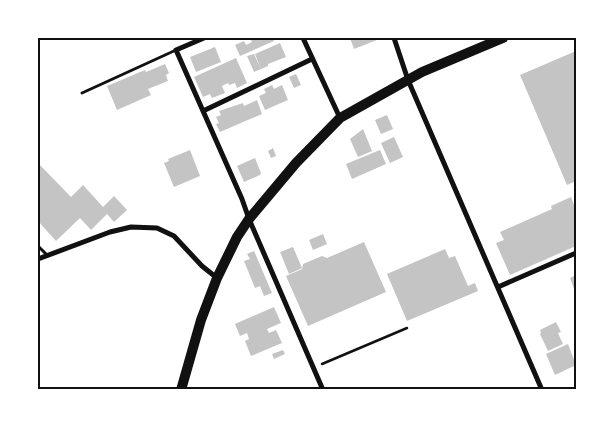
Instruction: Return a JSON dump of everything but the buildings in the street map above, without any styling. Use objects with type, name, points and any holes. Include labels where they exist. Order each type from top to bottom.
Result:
[{"type":"main road","points":[[181,390],[201,320],[217,278],[237,237],[249,219],[296,163],[340,118],[408,80],[503,38]]},
{"type":"street","points":[[204,38],[176,50],[242,198],[249,219],[323,390]]},
{"type":"street","points":[[303,38],[340,118]]},
{"type":"street","points":[[394,38],[408,80],[542,390]]},
{"type":"street","points":[[203,110],[312,59]]},
{"type":"street","points":[[38,260],[110,232],[131,227],[157,228],[174,236],[202,266],[217,278]]},
{"type":"street","points":[[498,288],[576,253]]},
{"type":"lane","points":[[82,93],[176,50]]},
{"type":"lane","points":[[38,246],[47,256]]},
{"type":"path","points":[[314,368],[407,328]]}]
